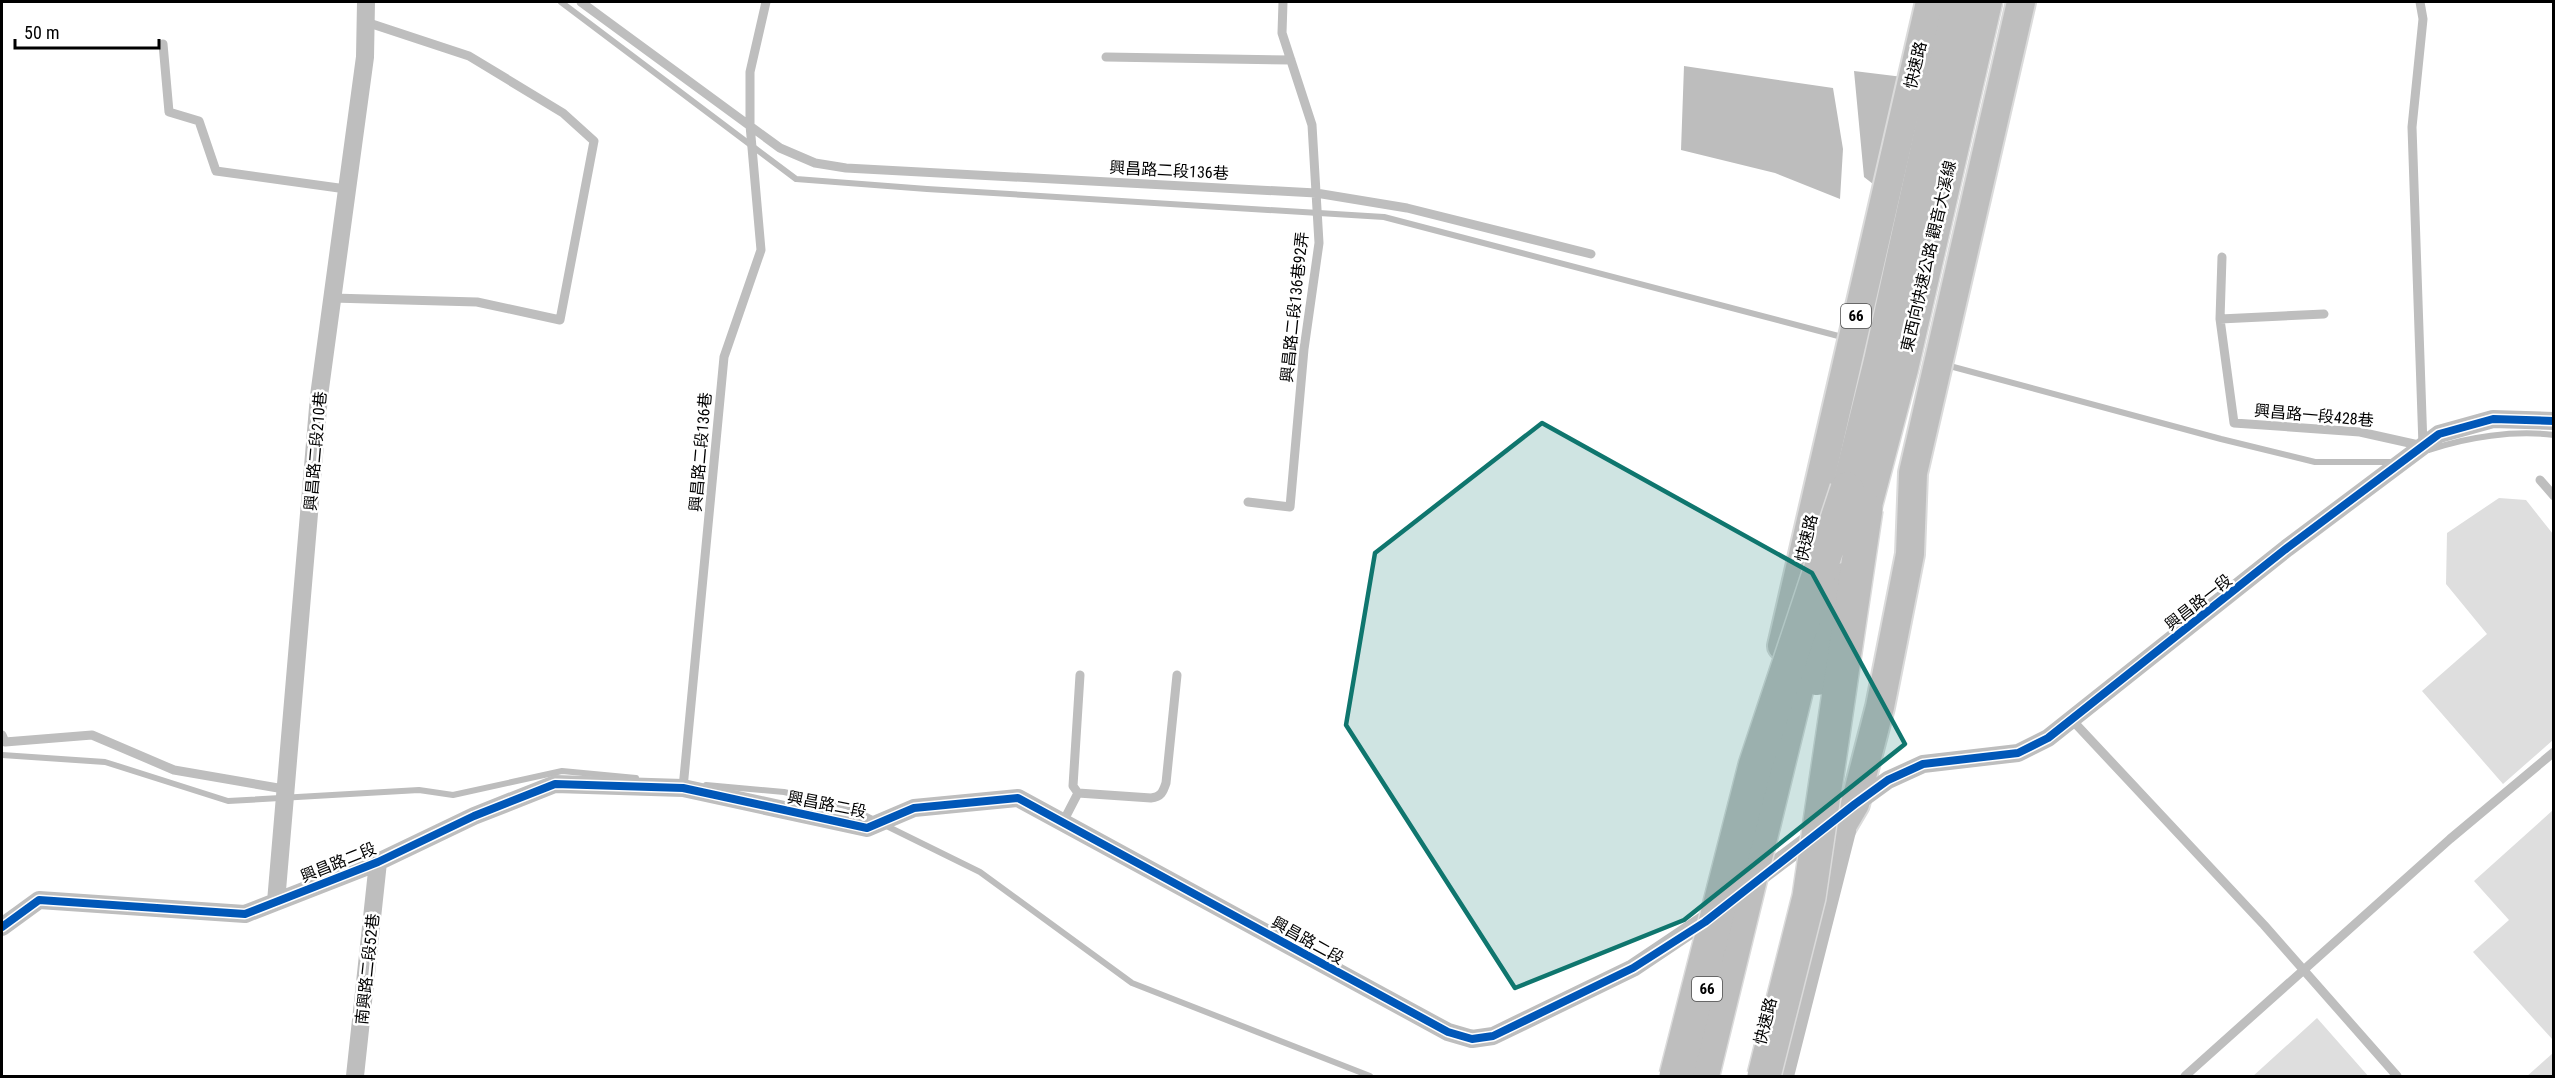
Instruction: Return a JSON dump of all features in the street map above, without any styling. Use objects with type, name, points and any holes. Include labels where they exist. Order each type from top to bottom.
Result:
[{"type":"highway","name":"東西向快速公路 觀音大溪線","points":[[1857,499],[1881,350],[1958,2]]},
{"type":"highway","name":"東西向快速公路 觀音大溪線","points":[[1857,499],[1903,369],[1987,2]]},
{"type":"highway","name":"66","points":[[1676,1077],[1755,766],[1857,499]]},
{"type":"highway","name":"66","points":[[1764,1077],[1809,897],[1857,499]]},
{"type":"highway","points":[[1704,1077],[1857,499]]},
{"type":"highway","points":[[1722,1077],[1797,755],[1847,567],[1857,499]]},
{"type":"main road","name":"快速路","points":[[1687,1077],[1759,770],[1785,631],[1930,2]]},
{"type":"main road","name":"快速路","points":[[1751,1077],[1775,984],[1806,887],[1855,804],[1880,707],[1910,555],[1913,473],[2020,2]]},
{"type":"street","name":"興昌路二段210巷","points":[[276,902],[320,396],[364,57],[366,2]]},
{"type":"street","name":"興昌路一段","points":[[1728,901],[1888,780],[1923,764],[2018,753],[2048,738],[2278,556],[2439,434],[2493,419],[2553,421]]},
{"type":"street","name":"興昌路二段","points":[[2,927],[39,900],[245,914],[378,862],[474,816],[555,784],[683,788],[867,828],[914,808],[1018,798],[1448,1032],[1472,1038],[1493,1036],[1633,968],[1705,922],[1728,901]]},
{"type":"street","name":"快速路","points":[[1785,1077],[1855,804]]},
{"type":"street","name":"南興路二段52巷","points":[[355,1077],[378,862]]},
{"type":"street","points":[[1666,1077],[1705,922]]},
{"type":"lane","name":"興昌路二段136巷","points":[[581,2],[780,148],[815,163],[846,168],[1316,193],[1407,208],[1591,254]]},
{"type":"lane","name":"興昌路二段136巷","points":[[683,788],[724,357],[761,250],[750,125],[750,72],[766,2]]},
{"type":"lane","name":"興昌路二段136巷92弄","points":[[1248,502],[1290,507],[1304,349],[1319,243],[1312,125],[1282,33],[1283,2]]},
{"type":"lane","points":[[2420,2],[2423,19],[2412,127],[2422,448]]},
{"type":"lane","points":[[332,298],[477,302],[560,320],[594,141],[563,113],[469,56],[366,22]]},
{"type":"lane","points":[[163,44],[169,112],[200,122],[216,171],[346,189]]},
{"type":"lane","points":[[1106,57],[1291,60]]},
{"type":"lane","name":"興昌路一段428巷","points":[[2222,257],[2220,319],[2234,423],[2360,432],[2422,448]]},
{"type":"lane","points":[[2220,319],[2324,314]]},
{"type":"lane","points":[[2540,480],[2553,496]]},
{"type":"lane","points":[[1078,793],[1073,786],[1080,675]]},
{"type":"lane","points":[[1078,793],[1151,798],[1163,792],[1166,783],[1177,675]]},
{"type":"lane","points":[[2072,720],[2264,925],[2397,1077]]},
{"type":"lane","points":[[2,735],[5,742],[92,735],[174,770],[284,795]]},
{"type":"lane","points":[[2185,1077],[2450,839],[2553,752]]},
{"type":"lane","points":[[1063,822],[1078,793]]},
{"type":"highlighted area","points":[[1542,423],[1812,573],[1905,744],[1684,920],[1515,988],[1346,725],[1375,553]]},
{"type":"shaded area","points":[[1684,66],[1833,88],[1843,149],[1840,199],[1775,173],[1681,150]]},
{"type":"shaded area","points":[[1854,71],[1903,77],[1873,184],[1864,177]]},
{"type":"building","points":[[2499,498],[2526,500],[2553,534],[2553,740],[2503,784],[2422,691],[2487,634],[2446,584],[2447,533]]},
{"type":"building","points":[[2553,810],[2553,1040],[2473,952],[2509,920],[2474,881]]},
{"type":"building","points":[[2317,1018],[2369,1077],[2252,1077]]},
{"type":"building","points":[[2553,1053],[2553,1077],[2526,1077]]},
{"type":"waterway","points":[[561,2],[796,179],[1384,217],[1846,338]]},
{"type":"waterway","points":[[1946,365],[2315,462],[2393,462]]},
{"type":"waterway","points":[[2429,450],[2459,441],[2507,434],[2554,435]]},
{"type":"waterway","points":[[2,755],[105,762],[228,801],[419,790],[453,795],[562,771],[636,778]]},
{"type":"waterway","points":[[706,785],[784,792],[846,806],[980,872],[1132,983],[1370,1076]]},
{"type":"cycle path","points":[[2,927],[39,900],[245,914],[378,862],[474,816],[555,784],[683,788],[867,828],[914,808],[1018,798],[1448,1032],[1472,1039],[1493,1036],[1633,968],[1705,922],[1888,780],[1923,764],[2018,753],[2048,738],[2287,548],[2439,434],[2493,419],[2554,421]]}]
